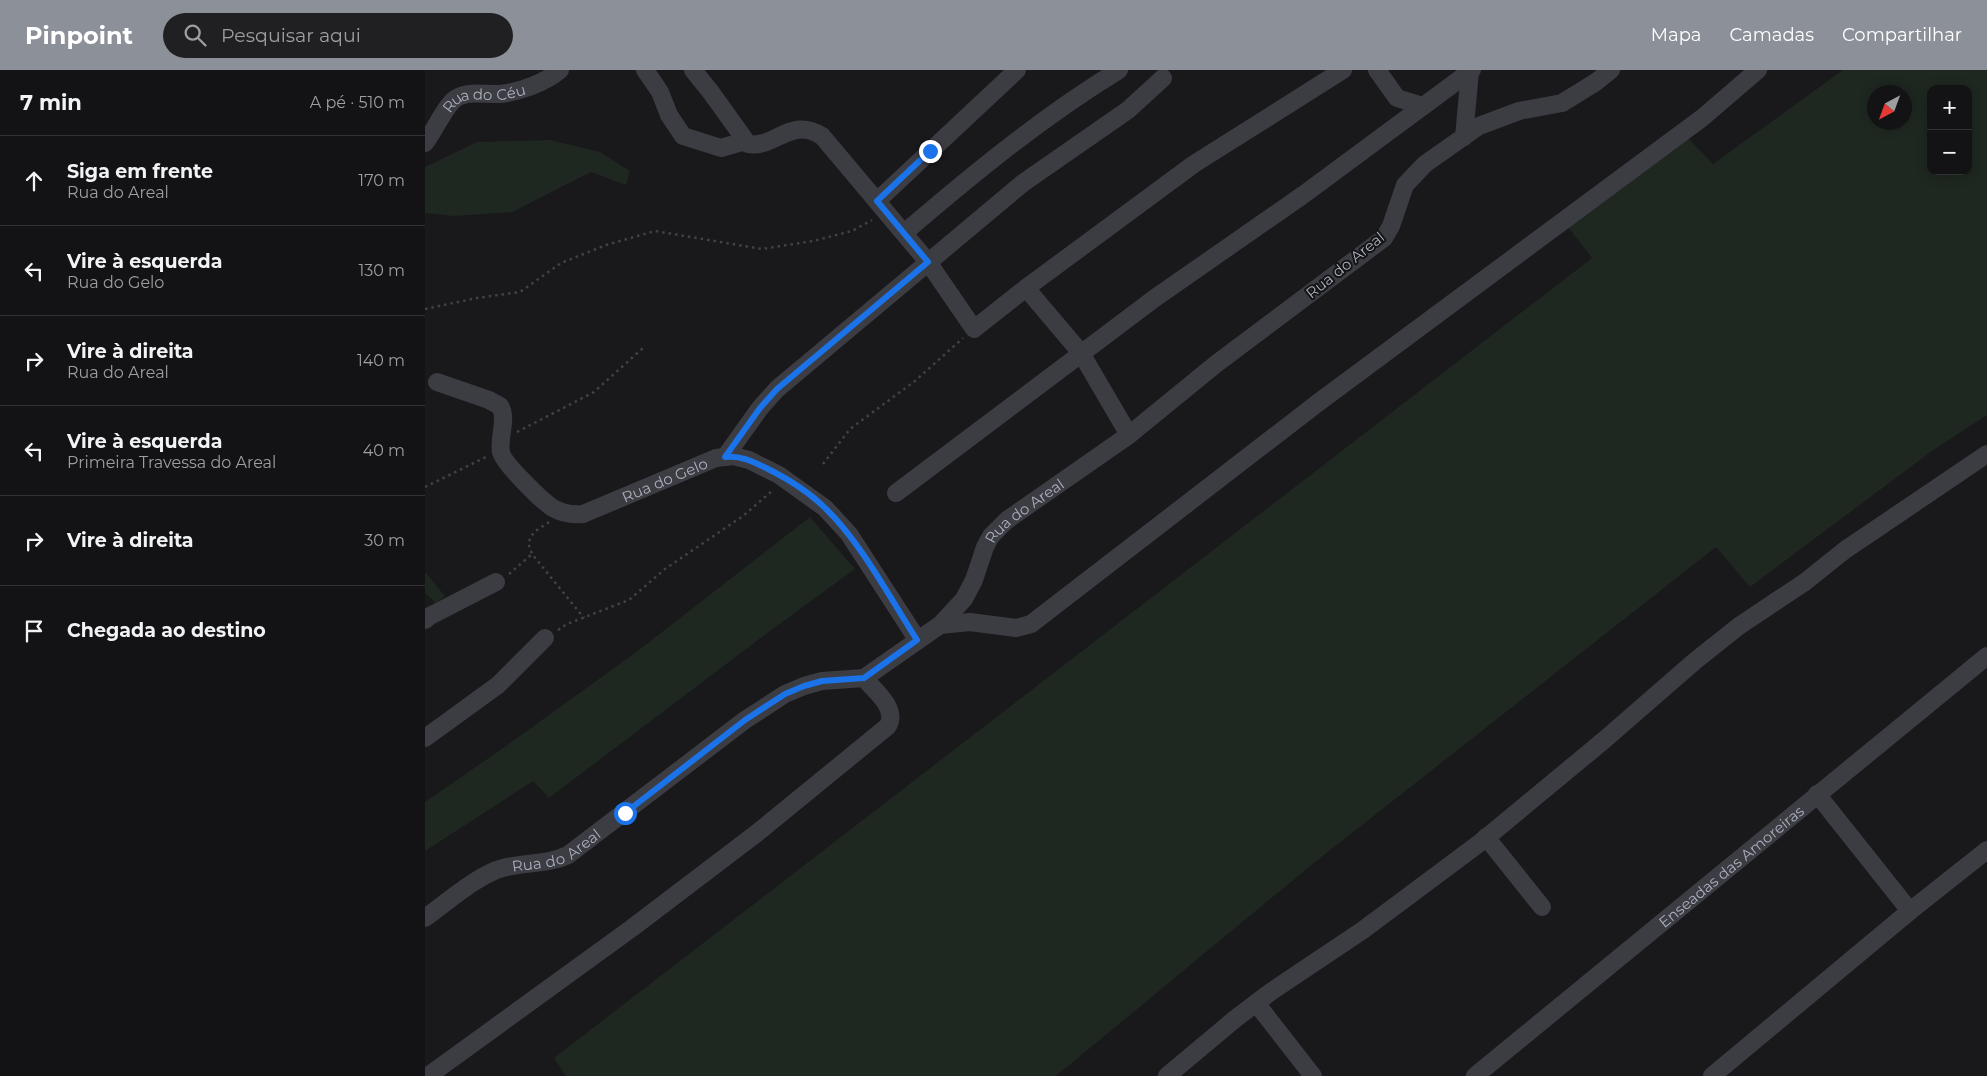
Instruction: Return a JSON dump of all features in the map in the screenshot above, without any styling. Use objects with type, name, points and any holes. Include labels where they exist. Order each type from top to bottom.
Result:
[{"type":"street","name":"Rua do Céu","points":[[425,143],[448,106],[457,97],[500,94],[519,90],[540,82],[560,70]]},
{"type":"street","points":[[645,70],[660,92],[669,115],[683,136],[721,148],[752,143],[795,130],[814,131],[830,144],[928,262],[974,329],[1026,288],[1194,164],[1343,70]]},
{"type":"street","points":[[693,70],[752,143]]},
{"type":"street","points":[[882,206],[1017,70]]},
{"type":"street","points":[[904,233],[981,167],[1075,96],[1119,70]]},
{"type":"street","points":[[1377,70],[1397,98],[1423,106]]},
{"type":"street","name":"Rua do Areal","points":[[425,918],[492,872],[513,865],[545,863],[568,855],[745,720],[785,694],[822,681],[864,678],[940,625],[964,599],[978,571],[991,536],[1007,520],[1129,435],[1216,364],[1383,238],[1391,226],[1405,185],[1425,164],[1479,126],[1519,111],[1562,103],[1596,82],[1611,70]]},
{"type":"street","points":[[940,625],[971,622],[1016,628],[1031,624],[1319,402],[1702,118],[1759,70]]},
{"type":"street","points":[[896,493],[1155,298],[1303,195],[1471,71]]},
{"type":"street","points":[[1464,137],[1471,71]]},
{"type":"street","points":[[725,457],[760,408],[777,389],[1023,183],[1128,110],[1163,78]]},
{"type":"street","points":[[1026,288],[1081,353],[1129,435]]},
{"type":"street","points":[[437,382],[489,400],[500,406],[503,414],[501,450],[505,462],[552,507],[562,512]]},
{"type":"street","points":[[1167,1076],[1256,1003],[1379,918],[1486,838],[1603,741],[1695,660],[1739,626],[1805,582],[1882,524],[1987,454]]},
{"type":"street","name":"Rua do Gelo","points":[[562,512],[572,515],[583,514],[716,458],[733,456],[749,460],[786,479],[825,508],[849,534],[917,640]]},
{"type":"street","points":[[425,620],[496,582]]},
{"type":"street","points":[[425,738],[498,685],[545,638]]},
{"type":"street","name":"Enseadas das Amoreiras","points":[[1475,1076],[1987,656]]},
{"type":"street","points":[[428,1076],[632,928],[757,833],[888,726],[891,718],[889,709],[864,678]]},
{"type":"street","points":[[1817,794],[1910,911]]},
{"type":"street","points":[[1486,838],[1542,907]]},
{"type":"street","points":[[1712,1076],[1910,911],[1987,850]]},
{"type":"street","points":[[1256,1003],[1313,1076]]},
{"type":"path","points":[[425,309],[477,298],[520,292],[561,263],[606,245],[655,231],[762,249],[813,241],[852,232],[882,206]]},
{"type":"path","points":[[823,464],[850,429],[915,381],[974,329]]},
{"type":"path","points":[[425,487],[485,460],[501,440],[594,392],[643,348]]},
{"type":"path","points":[[545,638],[567,624],[629,600],[665,569],[743,516],[786,479]]},
{"type":"path","points":[[562,512],[534,532],[527,543],[532,554],[584,618]]},
{"type":"path","points":[[496,582],[517,568],[532,554]]},
{"type":"shaded area","points":[[1843,70],[1987,70],[1987,415],[1932,451],[1750,587],[1716,547],[1315,862],[1056,1076],[566,1076],[554,1058],[1592,258],[1568,227],[1687,137],[1713,164]]},
{"type":"shaded area","points":[[550,140],[600,152],[630,171],[626,185],[591,172],[512,212],[454,216],[425,213],[425,167],[477,142]]},
{"type":"shaded area","points":[[810,517],[855,569],[549,798],[533,781],[425,851],[425,802],[635,653]]},
{"type":"shaded area","points":[[425,572],[445,596],[436,603],[425,593]]},
{"type":"route","points":[[625,813],[745,720],[785,694],[822,681],[864,678],[917,640],[849,534],[825,508],[779,475],[749,460],[733,456],[725,457],[760,408],[777,389],[928,262],[877,201],[930,151]]}]
